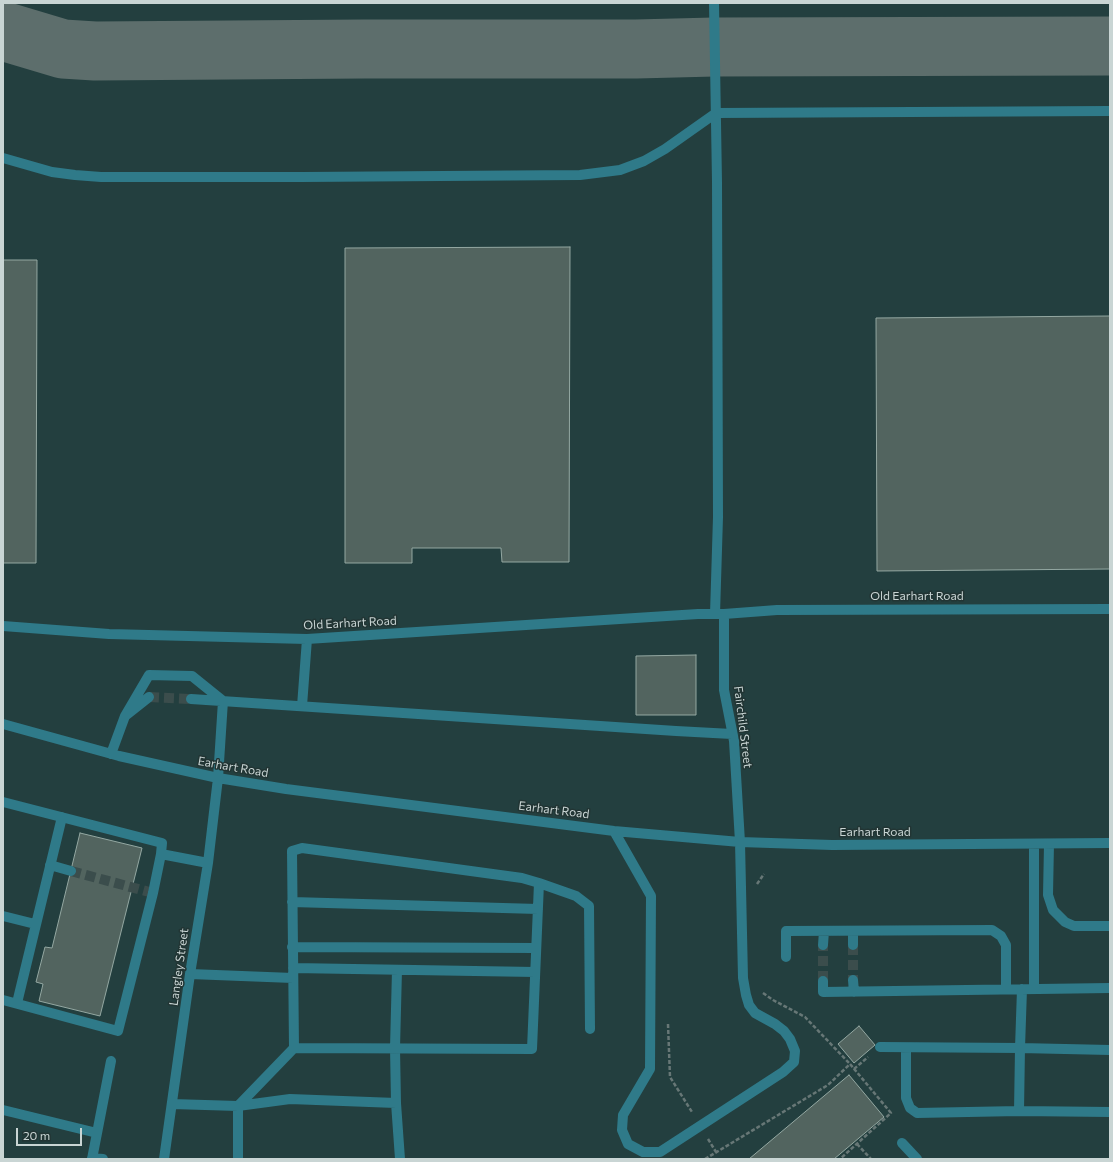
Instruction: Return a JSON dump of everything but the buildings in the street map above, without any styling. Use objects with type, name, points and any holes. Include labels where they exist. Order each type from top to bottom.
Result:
[{"type":"street","name":"Fairchild Street","points":[[701,1126],[783,1072],[794,1062],[795,1051],[790,1039],[784,1031],[775,1024],[755,1013],[750,1006],[746,995],[743,978],[740,842],[732,734],[724,690],[719,614],[717,182],[714,3]]},
{"type":"street","points":[[3,158],[52,172],[75,176],[102,177],[580,175],[620,170],[644,161],[665,149],[716,113],[1110,111]]},
{"type":"street","name":"Old Earhart Road","points":[[3,626],[109,634],[307,639],[777,610],[1110,609]]},
{"type":"street","points":[[302,706],[307,639]]},
{"type":"street","points":[[111,754],[125,716],[149,675],[192,676],[223,701]]},
{"type":"street","points":[[125,716],[149,697]]},
{"type":"street","points":[[192,699],[732,734]]},
{"type":"street","name":"Langley Street","points":[[164,1159],[190,974],[208,863],[218,778],[223,701]]},
{"type":"street","name":"Earhart Road","points":[[3,724],[111,754],[218,778],[286,789],[614,831],[740,842],[832,845],[1049,844],[1110,842]]},
{"type":"street","points":[[3,802],[162,843],[153,893],[118,1031],[3,1000]]},
{"type":"street","points":[[17,1004],[35,924],[62,817]]},
{"type":"street","points":[[614,831],[651,896],[650,1069],[623,1115],[622,1130],[628,1144],[643,1152],[660,1152],[701,1126]]},
{"type":"street","points":[[1034,844],[1034,988]]},
{"type":"street","points":[[1049,844],[1048,895],[1053,910],[1065,922],[1074,926],[1110,926]]},
{"type":"street","points":[[238,1159],[238,1106],[294,1048],[292,851],[302,848],[522,878],[576,896],[589,906],[590,1029]]},
{"type":"street","points":[[161,854],[208,863]]},
{"type":"street","points":[[50,866],[71,871]]},
{"type":"street","points":[[294,1048],[532,1049],[539,884]]},
{"type":"street","points":[[292,902],[538,909]]},
{"type":"street","points":[[3,916],[35,924]]},
{"type":"street","points":[[786,957],[786,931],[992,930],[1001,936],[1006,945],[1006,989]]},
{"type":"street","points":[[823,945],[824,931]]},
{"type":"street","points":[[853,931],[853,946]]},
{"type":"street","points":[[292,947],[536,948]]},
{"type":"street","points":[[190,974],[397,970],[535,972]]},
{"type":"street","points":[[397,970],[395,1048],[396,1103],[400,1159]]},
{"type":"street","points":[[853,980],[854,992]]},
{"type":"street","points":[[823,981],[823,992],[1110,988]]},
{"type":"street","points":[[1019,1111],[1022,989]]},
{"type":"street","points":[[880,1047],[1110,1050]]},
{"type":"street","points":[[906,1048],[906,1098],[910,1108],[917,1113],[1019,1111],[1110,1112]]},
{"type":"street","points":[[103,1159],[92,1158],[111,1061]]},
{"type":"street","points":[[172,1104],[238,1106],[290,1099],[396,1103]]},
{"type":"street","points":[[3,1110],[97,1133]]},
{"type":"street","points":[[902,1143],[917,1159]]},
{"type":"path","points":[[756,890],[757,884],[764,874]]},
{"type":"path","points":[[762,990],[764,994],[772,1000],[805,1017],[850,1064],[891,1113],[840,1159]]},
{"type":"path","points":[[668,1022],[670,1077],[716,1152]]},
{"type":"path","points":[[705,1159],[828,1085],[850,1064]]},
{"type":"path","points":[[858,1144],[871,1159]]},
{"type":"shaded area","points":[[3,3],[1110,3],[1110,1159],[3,1159]]},
{"type":"taxiway","points":[[3,31],[63,49],[95,51],[1110,46]]},
{"type":"tunnel","points":[[149,697],[191,699]]},
{"type":"tunnel","points":[[71,871],[153,893]]},
{"type":"tunnel","points":[[823,945],[823,981]]},
{"type":"tunnel","points":[[853,945],[853,980]]}]
